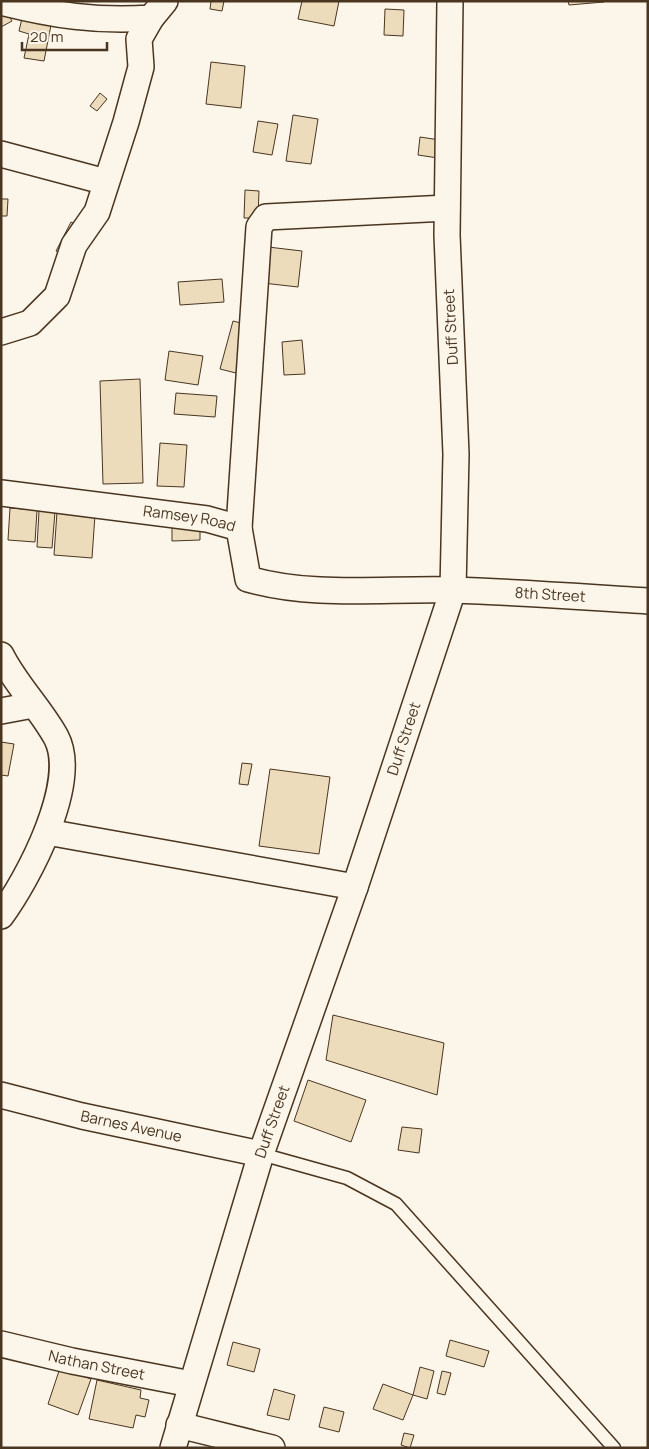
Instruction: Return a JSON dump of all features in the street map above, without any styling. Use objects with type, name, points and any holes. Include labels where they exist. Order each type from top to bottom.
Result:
[{"type":"street","name":"Duff Street","points":[[176,1436],[261,1154],[354,887],[453,590],[456,454],[447,208],[450,1]]},
{"type":"street","points":[[1,2],[54,15],[122,20],[158,10]]},
{"type":"street","points":[[1,332],[30,323],[57,296],[74,245],[97,212],[126,122],[140,67],[139,39],[158,10]]},
{"type":"street","points":[[1,154],[106,182]]},
{"type":"street","points":[[239,528],[259,227],[263,219],[266,217],[447,208]]},
{"type":"street","name":"Ramsey Road","points":[[1,493],[207,519],[239,528],[248,580],[275,587],[319,590],[453,590]]},
{"type":"street","name":"8th Street","points":[[453,590],[648,601]]},
{"type":"street","points":[[1,655],[11,674],[57,739],[60,752],[60,795],[47,832],[21,884],[1,916]]},
{"type":"street","points":[[1,711],[33,705]]},
{"type":"street","points":[[47,832],[354,887]]},
{"type":"street","name":"Barnes Avenue","points":[[1,1095],[82,1116],[261,1154]]},
{"type":"street","name":"Nathan Street","points":[[1,1344],[72,1361],[191,1384]]},
{"type":"street","points":[[176,1436],[272,1448]]},
{"type":"lane","points":[[261,1154],[347,1178],[396,1204],[614,1448]]},
{"type":"building","points":[[211,1],[224,1],[222,11],[210,9]]},
{"type":"building","points":[[302,1],[339,1],[334,26],[298,19]]},
{"type":"building","points":[[568,1],[604,1],[604,2],[569,5]]},
{"type":"building","points":[[385,9],[404,10],[403,36],[384,35]]},
{"type":"building","points":[[7,13],[12,21],[1,27],[1,16]]},
{"type":"building","points":[[23,14],[52,20],[44,61],[24,58],[29,34],[19,31]]},
{"type":"building","points":[[211,62],[245,66],[241,108],[206,104]]},
{"type":"building","points":[[100,93],[107,99],[97,111],[90,106]]},
{"type":"building","points":[[293,115],[318,119],[311,164],[286,161]]},
{"type":"building","points":[[258,121],[278,124],[272,155],[253,152]]},
{"type":"building","points":[[420,137],[440,140],[438,158],[418,155]]},
{"type":"building","points":[[245,190],[259,191],[258,218],[244,218]]},
{"type":"building","points":[[1,199],[8,199],[7,216],[1,216]]},
{"type":"building","points":[[71,222],[82,227],[66,256],[56,251]]},
{"type":"building","points":[[268,247],[302,251],[298,287],[263,283]]},
{"type":"building","points":[[222,279],[224,302],[180,305],[178,282]]},
{"type":"building","points":[[233,321],[249,325],[236,373],[220,369]]},
{"type":"building","points":[[302,340],[305,374],[284,375],[282,342]]},
{"type":"building","points":[[169,351],[203,356],[198,385],[165,380]]},
{"type":"building","points":[[140,379],[143,483],[103,484],[100,381]]},
{"type":"building","points":[[176,393],[217,396],[215,417],[174,414]]},
{"type":"building","points":[[160,443],[187,445],[184,487],[157,486]]},
{"type":"building","points":[[10,508],[37,510],[35,542],[8,540]]},
{"type":"building","points":[[39,511],[55,512],[52,548],[37,547]]},
{"type":"building","points":[[57,512],[95,515],[92,558],[54,555]]},
{"type":"building","points":[[200,520],[200,540],[172,541],[172,521]]},
{"type":"building","points":[[1,742],[14,744],[8,776],[1,775]]},
{"type":"building","points":[[242,763],[252,764],[248,785],[239,784]]},
{"type":"building","points":[[270,769],[330,777],[319,854],[259,846]]},
{"type":"building","points":[[333,1015],[444,1043],[437,1095],[326,1060]]},
{"type":"building","points":[[308,1080],[366,1100],[351,1142],[294,1121]]},
{"type":"building","points":[[402,1127],[422,1129],[419,1153],[398,1150]]},
{"type":"building","points":[[450,1340],[489,1351],[484,1367],[446,1356]]},
{"type":"building","points":[[233,1342],[260,1349],[254,1372],[227,1365]]},
{"type":"building","points":[[420,1367],[434,1371],[427,1399],[413,1395]]},
{"type":"building","points":[[60,1368],[91,1379],[78,1415],[48,1404]]},
{"type":"building","points":[[442,1371],[451,1373],[445,1395],[437,1393]]},
{"type":"building","points":[[97,1380],[141,1390],[140,1398],[149,1400],[145,1417],[136,1415],[133,1428],[89,1419]]},
{"type":"building","points":[[383,1384],[413,1395],[403,1420],[373,1409]]},
{"type":"building","points":[[274,1389],[295,1395],[289,1420],[267,1415]]},
{"type":"building","points":[[324,1407],[344,1412],[339,1432],[319,1427]]},
{"type":"building","points":[[404,1433],[414,1435],[410,1448],[401,1445]]}]
